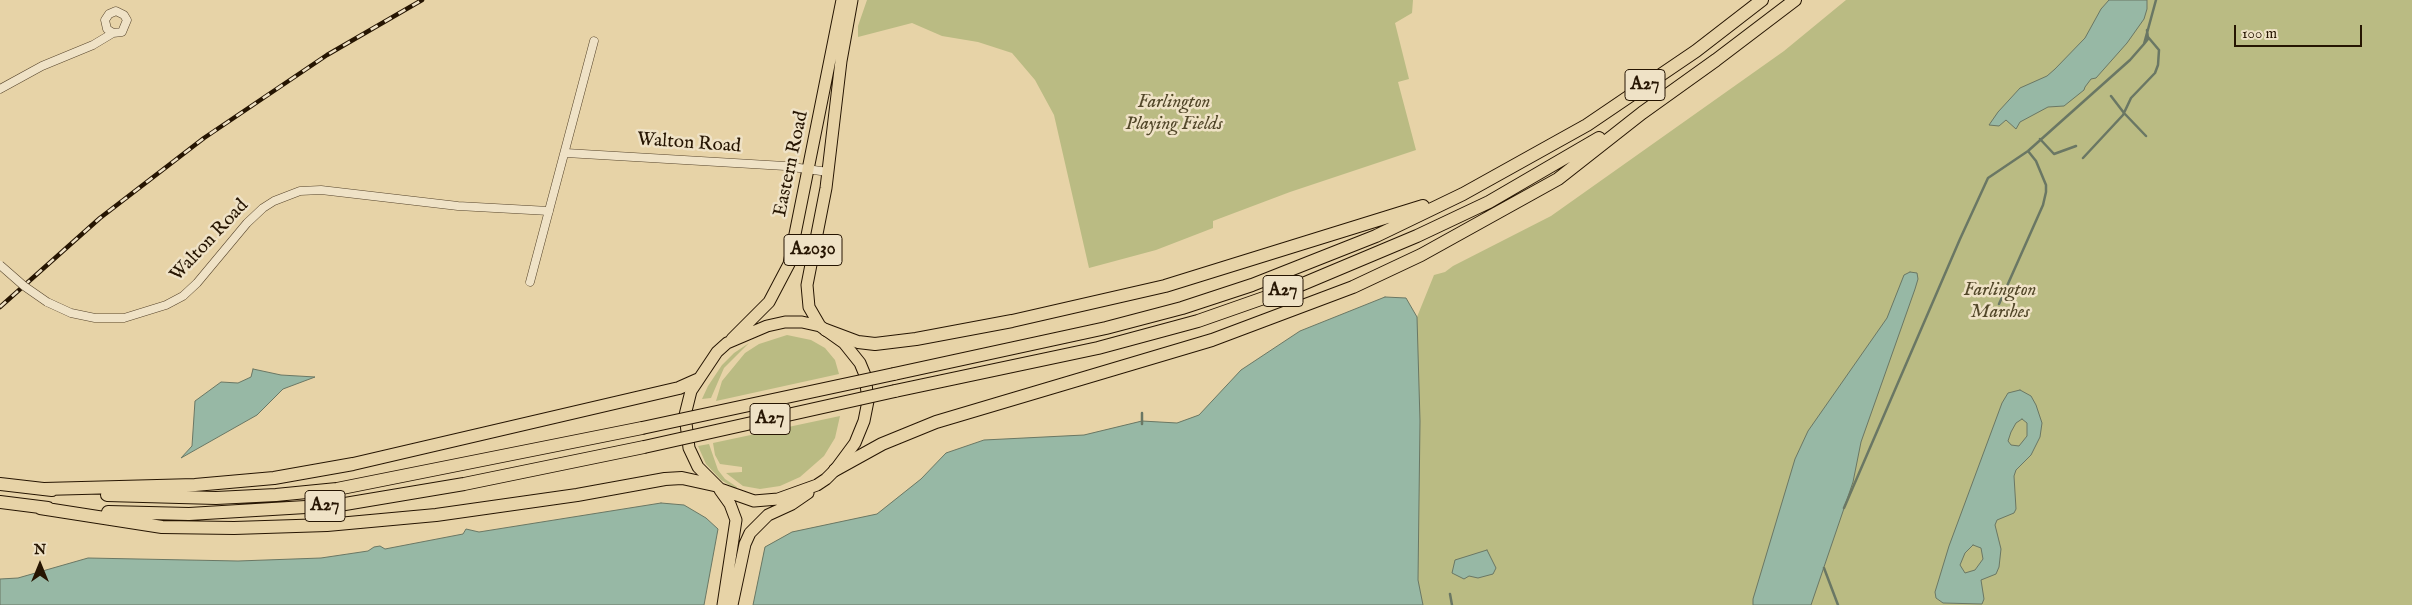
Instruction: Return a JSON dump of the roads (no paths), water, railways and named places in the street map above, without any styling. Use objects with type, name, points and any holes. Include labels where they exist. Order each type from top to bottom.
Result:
[{"type":"highway","name":"A27","points":[[0,484],[114,496],[163,497],[276,495],[337,489],[642,428],[1106,328],[1252,285],[1376,236],[1463,194],[1587,125],[1696,51],[1762,0]]},
{"type":"highway","name":"A27","points":[[0,502],[40,508],[189,514],[339,505],[464,484],[644,447],[1098,348],[1198,320],[1298,286],[1417,236],[1489,202],[1642,113],[1795,0]]},
{"type":"highway","points":[[835,470],[882,444],[936,422],[1212,340],[1353,288],[1429,251],[1558,179],[1642,113]]},
{"type":"highway","points":[[823,328],[858,342],[875,344],[916,339],[1012,321],[1165,286],[1463,194]]},
{"type":"highway","points":[[44,490],[196,485],[274,478],[362,462],[679,388],[697,380]]},
{"type":"highway","points":[[40,508],[162,527],[272,527],[327,525],[436,515],[577,495],[665,479],[682,478],[717,487]]},
{"type":"main road","name":"Eastern Road","points":[[717,487],[693,458],[686,434],[685,415],[697,380],[717,352],[769,302],[789,264],[801,200],[810,169],[842,0]]},
{"type":"main road","name":"Eastern Road","points":[[823,328],[811,313],[806,295],[808,271],[828,172],[841,61],[852,0]]},
{"type":"main road","points":[[727,343],[776,323],[802,322],[823,328],[844,343],[860,363],[869,391],[867,408],[858,436],[835,470],[792,504],[768,515],[750,533],[745,544],[732,605]]},
{"type":"main road","points":[[717,487],[740,498],[760,502],[778,499],[817,486]]},
{"type":"main road","points":[[717,487],[730,504],[736,520],[723,605]]},
{"type":"street","points":[[0,89],[42,66],[93,45],[114,33]]},
{"type":"street","points":[[530,282],[566,153],[594,41]]},
{"type":"street","name":"Walton Road","points":[[566,153],[810,169],[828,172]]},
{"type":"street","name":"Walton Road","points":[[0,265],[24,286],[47,302],[71,313],[95,318],[124,318],[166,305],[183,296],[197,283],[247,222],[274,201],[300,191],[321,190],[458,206],[549,211]]},
{"type":"waterway","points":[[1844,508],[1988,178],[2028,151],[2130,60],[2144,44],[2156,0]]},
{"type":"waterway","points":[[2144,44],[2148,39],[2147,30]]},
{"type":"waterway","points":[[2083,158],[2123,115],[2131,98],[2155,73],[2158,65],[2159,50],[2148,37]]},
{"type":"waterway","points":[[2111,96],[2146,136]]},
{"type":"waterway","points":[[2040,139],[2054,154],[2076,146]]},
{"type":"waterway","points":[[1999,304],[2043,205],[2046,192],[2046,185],[2036,161],[2028,151]]},
{"type":"waterway","points":[[1142,413],[1142,424]]},
{"type":"waterway","points":[[1824,568],[1838,605]]},
{"type":"waterway","points":[[1450,594],[1452,605]]},
{"type":"railway","points":[[0,307],[100,218],[204,138],[327,55],[422,0]]},
{"type":"park label","name":"Farlington Playing Fields","points":[[1174,114]]},
{"type":"park label","name":"Farlington Marshes","points":[[2000,302]]}]
